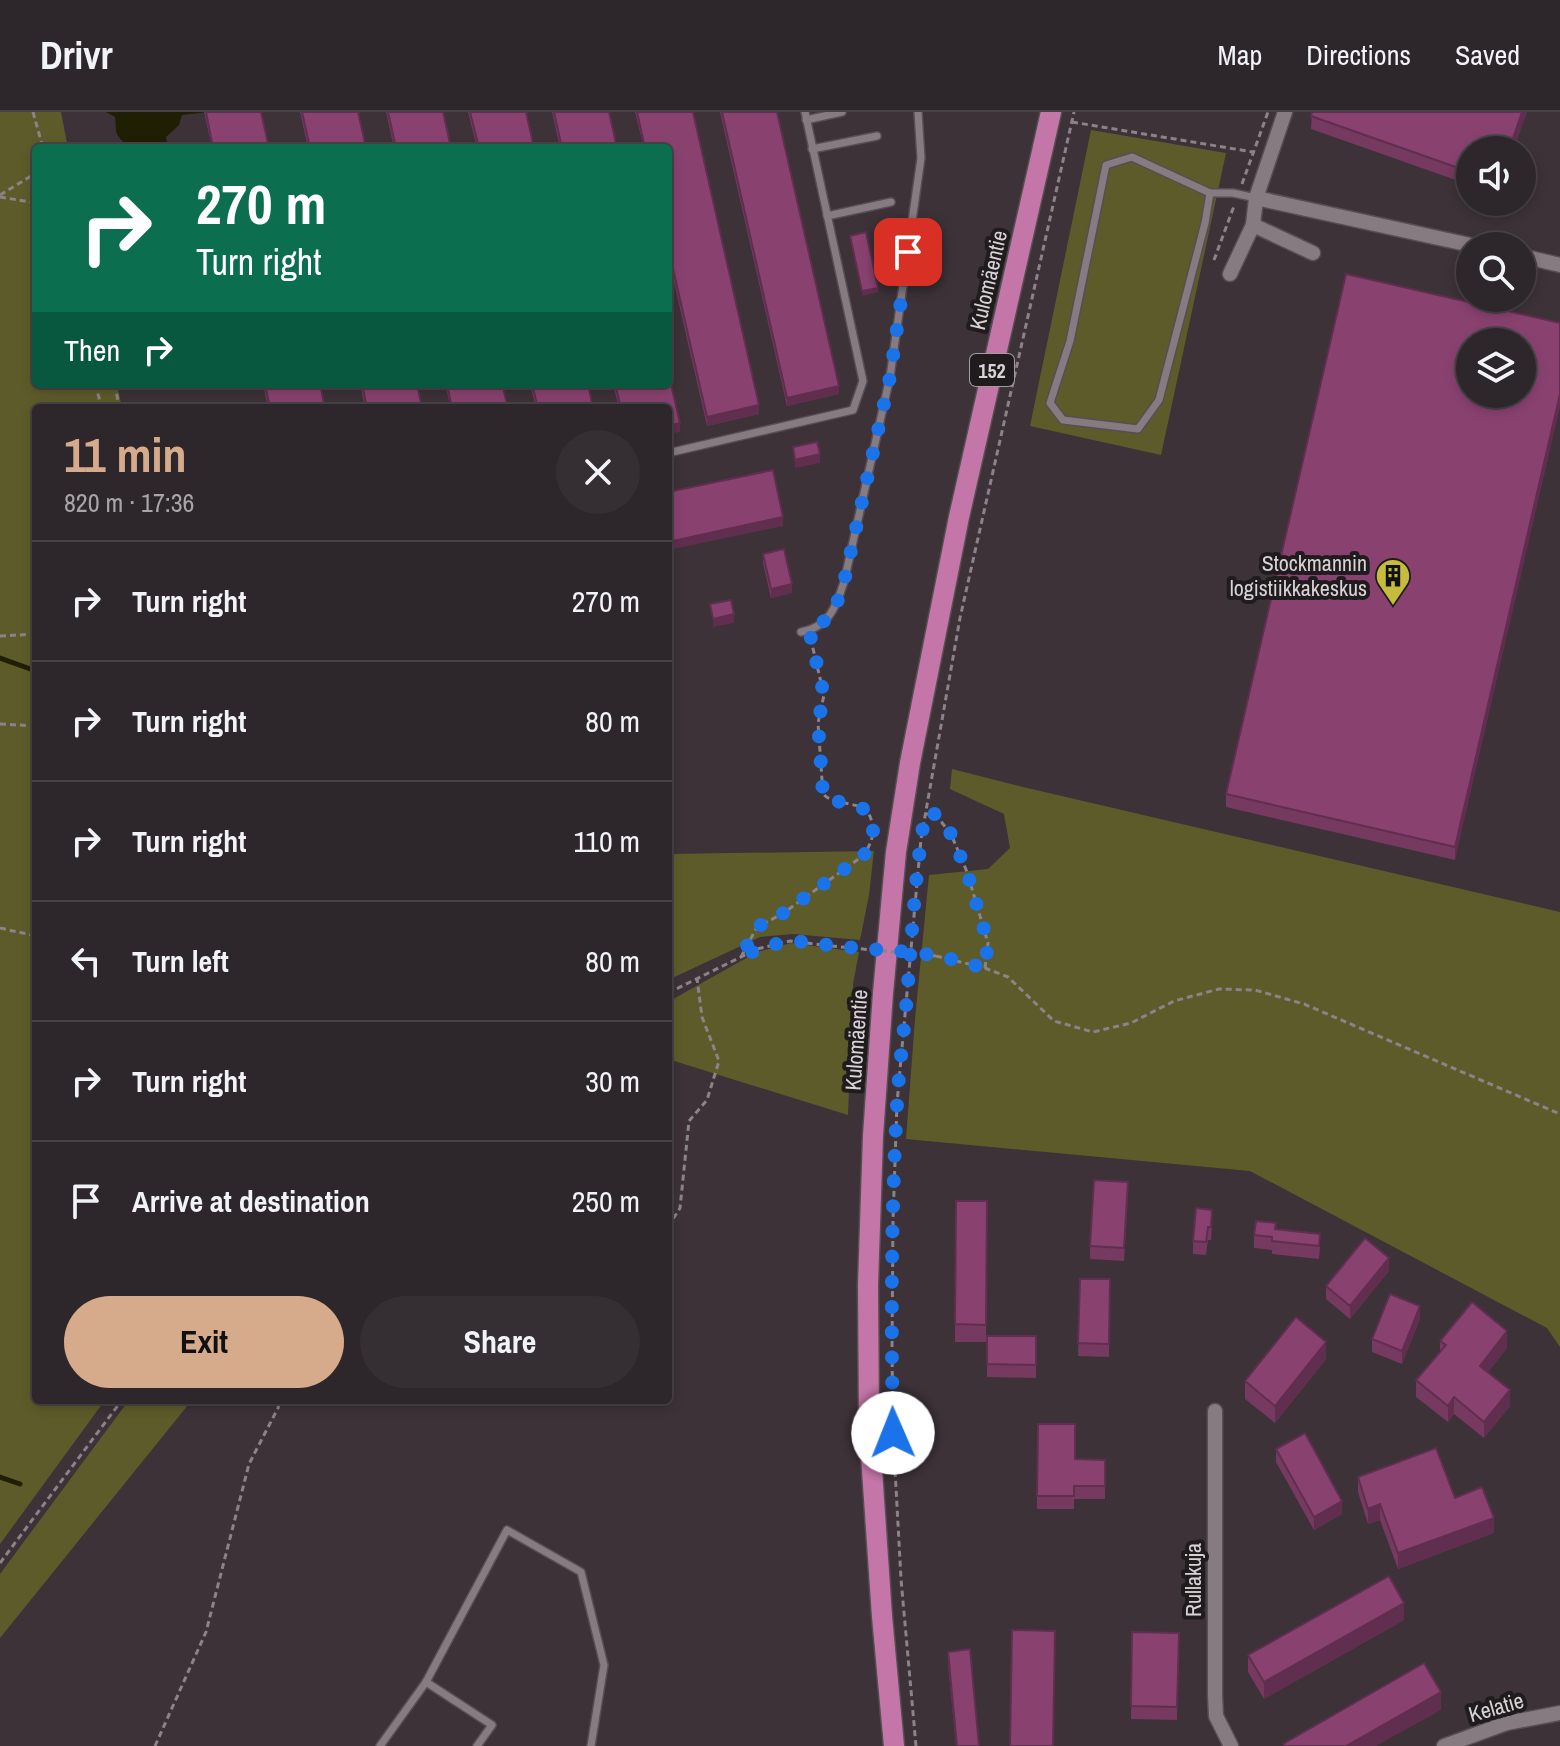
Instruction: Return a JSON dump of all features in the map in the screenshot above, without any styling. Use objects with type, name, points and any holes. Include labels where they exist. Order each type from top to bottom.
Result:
[{"type":"main road","name":"Kulomäentie","points":[[894,1746],[869,1426],[868,1285],[873,1136],[896,852],[912,748],[959,517],[1051,112]]},
{"type":"street","points":[[1230,274],[1253,225],[1256,198],[1285,112]]},
{"type":"street","points":[[1256,198],[1456,242]]},
{"type":"street","points":[[1253,225],[1313,253]]},
{"type":"street","points":[[1536,259],[1560,265]]},
{"type":"street","name":"Rullakuja","points":[[1215,1411],[1216,1716],[1231,1746]]},
{"type":"street","name":"Kelatie","points":[[1444,1746],[1507,1723],[1560,1713]]},
{"type":"lane","points":[[672,452],[853,410],[863,381],[805,116],[842,112]]},
{"type":"lane","points":[[805,631],[825,623],[836,607],[890,377],[921,158],[918,112]]},
{"type":"lane","points":[[812,149],[877,136]]},
{"type":"lane","points":[[1210,193],[1159,400],[1138,429],[1063,420],[1050,403],[1070,341],[1106,165],[1132,157],[1210,193],[1233,193],[1256,198]]},
{"type":"lane","points":[[827,216],[891,202]]},
{"type":"lane","points":[[380,1746],[426,1682],[507,1530],[581,1572],[604,1665],[591,1746]]},
{"type":"lane","points":[[426,1682],[492,1725],[477,1746]]},
{"type":"path","points":[[33,112],[42,144]]},
{"type":"path","points":[[916,1746],[901,1579],[893,1433],[892,1235],[897,1103],[921,839],[960,618],[1074,112]]},
{"type":"path","points":[[1072,122],[1253,152]]},
{"type":"path","points":[[0,196],[32,176]]},
{"type":"path","points":[[0,196],[32,202]]},
{"type":"path","points":[[741,957],[757,927],[782,914],[864,855],[873,834],[869,813],[857,806],[829,800],[823,794],[818,723],[824,695],[805,631]]},
{"type":"path","points":[[0,636],[32,634]]},
{"type":"path","points":[[0,724],[32,726]]},
{"type":"path","points":[[925,814],[935,814],[951,834],[967,872],[988,943],[985,968]]},
{"type":"path","points":[[0,928],[32,935]]},
{"type":"path","points":[[672,991],[757,949],[790,941],[936,956],[985,968],[1008,977],[1054,1021],[1093,1032],[1131,1023],[1174,1001],[1219,989],[1255,990],[1304,1004],[1560,1114]]},
{"type":"path","points":[[672,1221],[680,1208],[689,1121],[707,1100],[719,1061],[702,1017],[697,978]]},
{"type":"path","points":[[0,1563],[119,1404]]},
{"type":"path","points":[[155,1746],[206,1632],[249,1464],[279,1404]]},
{"type":"shaded area","points":[[0,112],[61,112],[67,144],[32,144],[32,388],[118,388],[121,404],[32,404],[32,1404],[102,1404],[0,1544]]},
{"type":"shaded area","points":[[106,112],[209,112],[182,115],[179,125],[166,137],[167,144],[126,144],[116,132],[115,117]]},
{"type":"shaded area","points":[[1091,130],[1226,153],[1161,455],[1030,426]]},
{"type":"shaded area","points":[[952,769],[1560,912],[1560,1347],[1547,1328],[1250,1171],[906,1139],[929,875],[988,869],[1010,848],[1004,814],[950,789]]},
{"type":"shaded area","points":[[874,851],[860,940],[793,934],[760,937],[672,978],[672,854]]},
{"type":"shaded area","points":[[791,943],[859,952],[853,984],[848,1115],[672,1060],[672,1000],[757,952]]},
{"type":"shaded area","points":[[126,1404],[189,1404],[0,1638],[0,1574]]},
{"type":"building","points":[[206,112],[261,112],[268,144],[212,144]]},
{"type":"building","points":[[302,112],[358,112],[365,144],[309,144]]},
{"type":"building","points":[[388,112],[443,112],[450,144],[395,144]]},
{"type":"building","points":[[470,112],[526,112],[533,144],[478,144]]},
{"type":"building","points":[[554,112],[609,112],[616,144],[561,144]]},
{"type":"building","points":[[637,112],[693,112],[759,405],[707,417],[672,264],[672,144],[644,144]]},
{"type":"building","points":[[722,112],[777,112],[839,386],[787,398]]},
{"type":"building","points":[[1312,112],[1522,112],[1514,136],[1456,136],[1456,167],[1311,116]]},
{"type":"building","points":[[866,232],[878,288],[862,291],[850,236]]},
{"type":"building","name":"Stockmannin logistiikkakeskus","points":[[1346,274],[1456,299],[1456,312],[1512,312],[1560,323],[1560,394],[1455,847],[1226,794]]},
{"type":"building","points":[[266,388],[321,388],[324,404],[269,404]]},
{"type":"building","points":[[363,388],[418,388],[421,404],[366,404]]},
{"type":"building","points":[[448,388],[503,388],[507,404],[451,404]]},
{"type":"building","points":[[533,388],[589,388],[592,404],[537,404]]},
{"type":"building","points":[[616,388],[672,388],[680,423],[672,425],[672,404],[620,404]]},
{"type":"building","points":[[817,442],[820,454],[795,460],[793,447]]},
{"type":"building","points":[[773,470],[783,517],[672,541],[672,491]]},
{"type":"building","points":[[784,549],[792,584],[771,589],[763,554]]},
{"type":"building","points":[[731,600],[734,614],[713,619],[710,604]]},
{"type":"building","points":[[1094,1180],[1128,1182],[1124,1248],[1090,1246]]},
{"type":"building","points":[[956,1201],[987,1201],[986,1325],[955,1324]]},
{"type":"building","points":[[1196,1208],[1212,1210],[1206,1242],[1193,1241]]},
{"type":"building","points":[[1256,1221],[1276,1223],[1275,1229],[1320,1234],[1319,1246],[1272,1241],[1272,1237],[1254,1235]]},
{"type":"building","points":[[1365,1238],[1389,1258],[1350,1306],[1326,1286]]},
{"type":"building","points":[[1080,1279],[1110,1279],[1109,1344],[1078,1343]]},
{"type":"building","points":[[1390,1294],[1420,1306],[1402,1351],[1372,1339]]},
{"type":"building","points":[[1472,1302],[1507,1331],[1480,1366],[1510,1390],[1484,1422],[1454,1397],[1448,1406],[1416,1380],[1446,1345],[1440,1341]]},
{"type":"building","points":[[1296,1317],[1326,1342],[1275,1406],[1245,1381]]},
{"type":"building","points":[[987,1336],[1036,1336],[1036,1365],[987,1364]]},
{"type":"building","points":[[1038,1424],[1075,1424],[1075,1459],[1105,1460],[1105,1486],[1074,1486],[1074,1496],[1037,1496]]},
{"type":"building","points":[[1305,1433],[1342,1501],[1314,1517],[1276,1449]]},
{"type":"building","points":[[1436,1448],[1455,1498],[1482,1487],[1494,1518],[1398,1553],[1380,1504],[1368,1509],[1358,1477]]},
{"type":"building","points":[[1389,1576],[1404,1603],[1264,1682],[1248,1655]]},
{"type":"building","points":[[1012,1630],[1055,1631],[1053,1746],[1010,1746]]},
{"type":"building","points":[[1132,1632],[1179,1633],[1177,1707],[1131,1706]]},
{"type":"building","points":[[970,1649],[979,1746],[957,1746],[948,1652]]},
{"type":"building","points":[[1424,1663],[1441,1692],[1346,1746],[1283,1744]]},
{"type":"waterway","points":[[0,658],[32,670]]},
{"type":"waterway","points":[[0,1477],[20,1484]]},
{"type":"place","name":"Stockmannin logistiikkakeskus","points":[[1393,607]]},
{"type":"route","points":[[893,1433],[893,1220],[897,1103],[909,970],[911,944],[921,839],[925,814],[935,814],[951,834],[967,872],[988,943],[985,968],[936,956],[909,953],[883,951],[857,948],[831,946],[790,941],[757,949],[741,957],[757,927],[782,914],[834,877],[864,855],[871,844],[873,823],[869,813],[857,806],[829,800],[823,794],[818,723],[824,695],[809,630],[825,623],[836,607],[844,582],[890,377],[908,252]]}]
